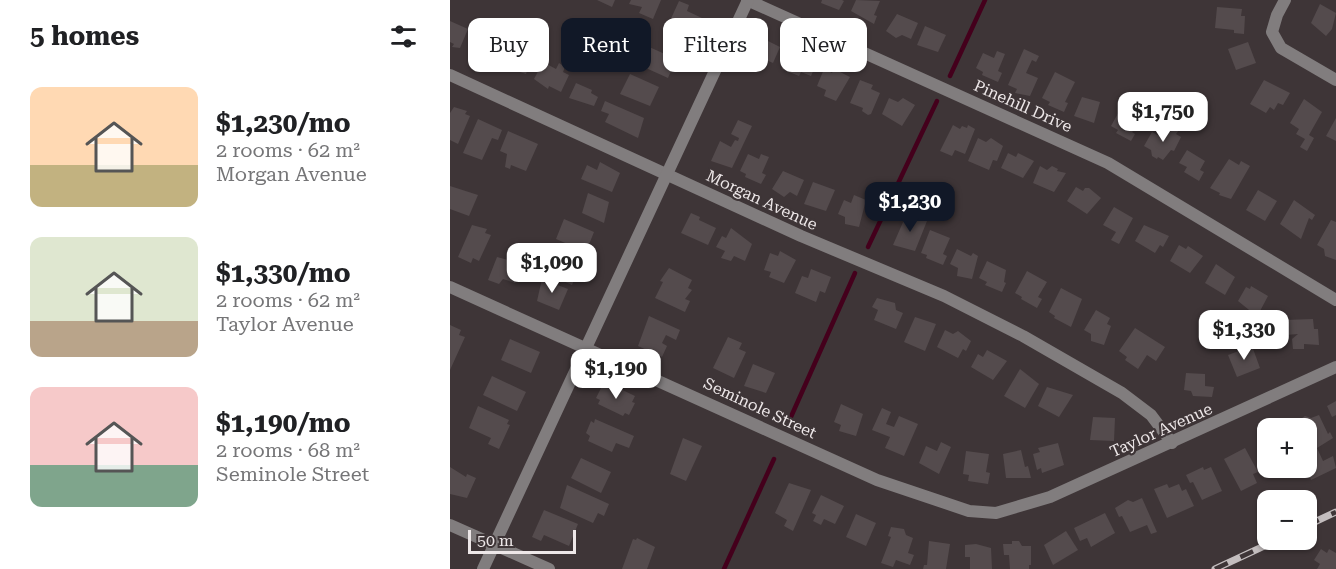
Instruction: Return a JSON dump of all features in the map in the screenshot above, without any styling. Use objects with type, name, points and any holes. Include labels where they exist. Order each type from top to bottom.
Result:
[{"type":"street","points":[[483,569],[748,0]]},
{"type":"street","name":"Pinehill Drive","points":[[748,0],[1108,163],[1336,300]]},
{"type":"street","points":[[1286,0],[1277,15],[1272,32],[1281,48],[1336,80]]},
{"type":"street","name":"Morgan Avenue","points":[[450,75],[801,236],[944,296],[1023,336],[1122,393],[1151,415],[1172,443]]},
{"type":"street","name":"Seminole Street","points":[[450,287],[877,480],[969,511],[996,513]]},
{"type":"street","name":"Taylor Avenue","points":[[996,513],[1050,497],[1336,367]]},
{"type":"street","points":[[450,525],[549,569]]},
{"type":"building","points":[[597,0],[615,0],[612,7]]},
{"type":"building","points":[[631,0],[661,0],[653,19],[639,13],[642,7],[629,4]]},
{"type":"building","points":[[822,0],[844,1],[839,10],[821,3]]},
{"type":"building","points":[[856,0],[880,1],[874,15],[877,16],[874,24],[851,11]]},
{"type":"building","points":[[679,1],[689,5],[687,11],[702,18],[671,18]]},
{"type":"building","points":[[1320,4],[1336,13],[1332,29],[1326,36],[1311,23]]},
{"type":"building","points":[[1217,7],[1242,9],[1241,16],[1245,16],[1244,34],[1234,33],[1234,30],[1215,28]]},
{"type":"building","points":[[897,14],[918,23],[911,39],[902,35],[896,38],[886,31]]},
{"type":"building","points":[[450,21],[468,29],[460,48],[452,47],[454,44],[450,42]]},
{"type":"building","points":[[925,26],[946,35],[938,52],[917,45]]},
{"type":"building","points":[[768,41],[780,47],[773,63],[768,61]]},
{"type":"building","points":[[1248,42],[1256,63],[1236,70],[1228,49]]},
{"type":"building","points":[[651,48],[663,53],[663,72],[671,72],[668,78],[651,70]]},
{"type":"building","points":[[1024,49],[1039,56],[1036,62],[1032,60],[1026,73],[1038,78],[1030,96],[1015,93],[1017,89],[1008,85]]},
{"type":"building","points":[[997,51],[1005,54],[998,71],[1002,73],[998,82],[982,75],[983,72],[976,68],[983,53],[994,58]]},
{"type":"building","points":[[559,63],[561,72],[569,75],[561,92],[549,86],[548,89],[534,79],[538,72],[549,72],[549,65],[556,69]]},
{"type":"building","points":[[789,72],[801,72],[799,76]]},
{"type":"building","points":[[801,72],[813,72],[811,76]]},
{"type":"building","points":[[823,72],[840,72],[850,77],[836,101],[824,96],[826,90],[817,86]]},
{"type":"building","points":[[1055,72],[1075,82],[1065,102],[1068,103],[1064,112],[1048,105],[1050,102],[1042,98]]},
{"type":"building","points":[[630,74],[659,87],[650,106],[620,94]]},
{"type":"building","points":[[860,80],[873,85],[871,89],[880,93],[871,114],[868,115],[862,111],[863,108],[850,103]]},
{"type":"building","points":[[1264,80],[1290,93],[1283,105],[1278,103],[1274,110],[1270,107],[1266,113],[1250,104]]},
{"type":"building","points":[[576,83],[592,90],[591,93],[598,97],[594,106],[569,98]]},
{"type":"building","points":[[1082,97],[1100,102],[1094,123],[1074,116]]},
{"type":"building","points":[[889,98],[898,102],[903,98],[915,105],[902,126],[882,114]]},
{"type":"building","points":[[1126,99],[1132,102],[1129,108],[1134,111],[1136,107],[1144,112],[1151,100],[1158,105],[1152,115],[1149,113],[1139,131],[1132,132],[1135,134],[1131,141],[1116,133],[1118,130],[1111,126]]},
{"type":"building","points":[[1304,99],[1322,112],[1309,135],[1314,138],[1307,151],[1300,147],[1305,139],[1296,134],[1299,129],[1290,123]]},
{"type":"building","points":[[605,101],[644,118],[638,138],[605,122],[609,114],[601,111]]},
{"type":"building","points":[[454,107],[467,111],[465,114],[470,116],[458,144],[450,140],[450,113]]},
{"type":"building","points":[[1336,118],[1336,141],[1326,136]]},
{"type":"building","points":[[478,119],[502,130],[498,140],[492,138],[482,160],[463,153]]},
{"type":"building","points":[[738,120],[752,126],[732,168],[711,161],[720,141],[731,147],[735,140],[738,141],[739,138],[731,134]]},
{"type":"building","points":[[1168,124],[1179,130],[1176,134],[1181,137],[1174,151],[1171,150],[1163,160],[1158,157],[1157,159],[1152,156],[1151,150],[1144,146],[1152,132],[1161,137]]},
{"type":"building","points":[[953,125],[960,129],[962,126],[967,128],[968,125],[975,129],[965,154],[955,150],[952,156],[940,151]]},
{"type":"building","points":[[508,131],[538,144],[526,171],[511,165],[510,169],[505,167],[507,154],[500,151]]},
{"type":"building","points":[[978,138],[986,142],[991,138],[1003,146],[997,161],[993,160],[989,170],[968,161]]},
{"type":"building","points":[[1187,150],[1205,161],[1200,170],[1204,172],[1199,181],[1184,172],[1187,167],[1179,163]]},
{"type":"building","points":[[1008,153],[1016,157],[1018,153],[1034,161],[1023,178],[1001,168]]},
{"type":"building","points":[[748,154],[759,159],[761,154],[769,157],[762,173],[766,175],[761,184],[745,177],[746,174],[740,171]]},
{"type":"building","points":[[1229,159],[1239,165],[1241,161],[1250,166],[1231,199],[1219,195],[1220,193],[1210,188]]},
{"type":"building","points":[[600,162],[620,173],[612,192],[581,179],[587,165],[597,170]]},
{"type":"building","points":[[1040,166],[1047,170],[1052,166],[1058,169],[1057,171],[1066,173],[1054,192],[1033,183]]},
{"type":"building","points":[[783,171],[804,180],[797,196],[790,192],[784,197],[772,189]]},
{"type":"building","points":[[813,182],[835,190],[826,211],[804,204]]},
{"type":"building","points":[[450,186],[478,195],[469,216],[450,209]]},
{"type":"building","points":[[1076,187],[1083,191],[1089,188],[1101,198],[1087,214],[1067,201]]},
{"type":"building","points":[[1258,190],[1277,201],[1265,221],[1246,210]]},
{"type":"building","points":[[588,193],[609,202],[604,223],[582,213]]},
{"type":"building","points":[[854,195],[866,200],[859,227],[845,224],[845,217],[838,214],[844,200],[851,203]]},
{"type":"building","points":[[1294,200],[1315,215],[1312,220],[1309,218],[1301,239],[1280,224]]},
{"type":"building","points":[[1114,207],[1133,218],[1119,244],[1111,240],[1116,232],[1103,225]]},
{"type":"building","points":[[691,213],[700,217],[699,220],[716,228],[708,245],[681,233]]},
{"type":"building","points":[[907,213],[927,221],[915,251],[893,245]]},
{"type":"building","points":[[564,219],[594,232],[586,252],[556,239]]},
{"type":"building","points":[[1331,220],[1336,222],[1336,260],[1325,256],[1324,249],[1317,245]]},
{"type":"building","points":[[472,225],[487,229],[485,233],[491,235],[479,261],[473,258],[471,263],[458,257]]},
{"type":"building","points":[[1144,225],[1169,236],[1163,247],[1160,245],[1155,253],[1135,241]]},
{"type":"building","points":[[731,228],[752,244],[745,261],[734,256],[731,261],[721,258],[725,251],[716,247],[722,236],[726,238]]},
{"type":"building","points":[[930,230],[950,238],[943,254],[947,256],[943,265],[926,258],[927,255],[921,253]]},
{"type":"building","points":[[1179,245],[1186,249],[1188,246],[1203,256],[1190,273],[1170,261]]},
{"type":"building","points":[[554,249],[582,260],[572,285],[541,271],[548,254],[551,256]]},
{"type":"building","points":[[957,249],[971,256],[973,253],[978,256],[972,279],[957,276],[958,268],[950,264]]},
{"type":"building","points":[[780,251],[796,260],[784,283],[769,277],[771,272],[764,270],[770,253],[778,256]]},
{"type":"building","points":[[497,257],[520,263],[518,267],[524,269],[515,283],[503,279],[499,284],[488,280]]},
{"type":"building","points":[[987,261],[1006,270],[1004,282],[1006,283],[1002,292],[985,285],[987,282],[979,278]]},
{"type":"building","points":[[1216,264],[1235,277],[1225,295],[1205,283]]},
{"type":"building","points":[[669,268],[692,280],[688,288],[692,290],[685,299],[690,301],[685,312],[655,298],[663,282],[660,281]]},
{"type":"building","points":[[811,269],[831,277],[825,293],[820,291],[816,302],[795,293],[802,276],[808,278]]},
{"type":"building","points":[[1027,271],[1047,282],[1038,297],[1042,299],[1037,308],[1015,293]]},
{"type":"building","points":[[542,279],[568,289],[559,310],[537,301]]},
{"type":"building","points":[[1251,286],[1268,296],[1259,313],[1255,311],[1254,314],[1238,301],[1246,287],[1250,289]]},
{"type":"building","points":[[1061,288],[1082,299],[1071,327],[1054,318],[1055,316],[1049,312]]},
{"type":"building","points":[[877,298],[895,303],[896,310],[903,313],[896,329],[874,320],[878,310],[872,307]]},
{"type":"building","points":[[1096,310],[1110,318],[1107,324],[1111,326],[1104,345],[1091,341],[1091,334],[1084,330]]},
{"type":"building","points":[[649,316],[680,330],[676,340],[666,335],[662,343],[667,346],[662,357],[638,346]]},
{"type":"building","points":[[915,317],[936,324],[925,351],[904,342]]},
{"type":"building","points":[[1313,319],[1314,329],[1318,329],[1319,345],[1304,344],[1304,349],[1293,349],[1292,339],[1298,334],[1286,335],[1285,320]]},
{"type":"building","points":[[450,325],[461,330],[459,335],[465,337],[450,370]]},
{"type":"building","points":[[1135,328],[1165,347],[1156,361],[1147,355],[1138,369],[1125,360],[1127,357],[1119,351]]},
{"type":"building","points":[[945,330],[953,334],[958,331],[971,341],[966,351],[963,349],[958,358],[937,347]]},
{"type":"building","points":[[728,337],[742,343],[739,349],[746,352],[734,378],[713,368]]},
{"type":"building","points":[[510,339],[540,352],[531,373],[501,360]]},
{"type":"building","points":[[1252,346],[1260,368],[1237,377],[1228,355]]},
{"type":"building","points":[[987,350],[1007,361],[993,380],[971,367],[978,354],[983,357]]},
{"type":"building","points":[[753,364],[775,373],[766,393],[744,386]]},
{"type":"building","points":[[1020,369],[1039,384],[1025,408],[1004,396]]},
{"type":"building","points":[[1186,373],[1205,374],[1205,386],[1214,387],[1212,397],[1193,396],[1191,391],[1184,390]]},
{"type":"building","points":[[492,376],[526,392],[517,411],[483,395]]},
{"type":"building","points":[[608,383],[635,396],[632,402],[635,403],[629,415],[625,413],[623,416],[598,404],[600,400],[596,398],[602,386],[606,387]]},
{"type":"building","points":[[1047,387],[1073,395],[1059,417],[1038,406]]},
{"type":"building","points":[[1336,401],[1336,415],[1332,417],[1327,406]]},
{"type":"building","points":[[841,404],[863,414],[856,436],[839,431],[841,425],[834,422]]},
{"type":"building","points":[[478,406],[509,420],[507,424],[510,425],[499,449],[488,444],[491,438],[469,428]]},
{"type":"building","points":[[882,408],[891,412],[886,424],[894,427],[899,416],[918,424],[904,456],[885,448],[890,437],[872,430]]},
{"type":"building","points":[[1319,415],[1328,434],[1330,432],[1333,438],[1317,448],[1317,418],[1311,418]]},
{"type":"building","points":[[1093,417],[1115,418],[1114,441],[1090,440]]},
{"type":"building","points":[[595,419],[634,436],[629,448],[616,443],[612,452],[588,441],[590,436],[586,433],[591,421],[594,423]]},
{"type":"building","points":[[683,438],[702,446],[686,481],[670,474]]},
{"type":"building","points":[[941,442],[951,447],[939,474],[919,463],[926,446],[937,451]]},
{"type":"building","points":[[1058,443],[1064,465],[1042,473],[1041,468],[1037,470],[1033,454],[1040,452],[1038,448]]},
{"type":"building","points":[[1245,448],[1257,470],[1253,474],[1257,483],[1241,491],[1224,459]]},
{"type":"building","points":[[1317,448],[1323,461],[1333,456],[1336,468],[1317,477]]},
{"type":"building","points":[[1021,450],[1025,467],[1028,466],[1031,478],[1006,478],[1003,454]]},
{"type":"building","points":[[966,451],[989,454],[986,472],[990,473],[988,484],[968,481],[969,475],[963,474]]},
{"type":"building","points":[[581,458],[611,472],[601,493],[571,478]]},
{"type":"building","points":[[450,467],[466,477],[467,474],[476,478],[467,498],[450,494]]},
{"type":"building","points":[[1203,467],[1204,470],[1211,467],[1222,491],[1202,500],[1193,482],[1190,483],[1186,475]]},
{"type":"building","points":[[789,483],[811,490],[793,531],[784,526],[787,520],[775,513]]},
{"type":"building","points":[[1167,484],[1169,488],[1179,484],[1182,491],[1186,489],[1194,506],[1167,518],[1154,489]]},
{"type":"building","points":[[567,485],[609,504],[604,516],[598,513],[593,523],[560,508]]},
{"type":"building","points":[[821,495],[844,506],[835,524],[824,519],[821,525],[813,521],[816,515],[812,513]]},
{"type":"building","points":[[1142,498],[1157,532],[1151,534],[1147,525],[1130,532],[1115,508],[1128,500],[1133,502]]},
{"type":"building","points":[[544,510],[578,524],[569,546],[544,535],[541,541],[532,537]]},
{"type":"building","points":[[1105,513],[1115,533],[1091,547],[1087,538],[1080,541],[1074,528]]},
{"type":"building","points":[[856,514],[876,523],[866,546],[846,537]]},
{"type":"building","points":[[891,527],[904,529],[906,535],[913,538],[908,553],[914,555],[910,565],[896,560],[893,567],[881,563],[891,537],[888,536]]},
{"type":"building","points":[[1066,531],[1078,550],[1053,565],[1044,545]]},
{"type":"building","points":[[637,538],[655,547],[647,569],[622,569],[633,539]]},
{"type":"building","points":[[929,541],[950,544],[946,569],[923,569],[924,565],[927,565]]},
{"type":"building","points":[[1012,541],[1019,541],[1022,546],[1031,546],[1029,569],[1010,569],[1009,555],[1004,555],[1003,544],[1012,544]]},
{"type":"building","points":[[976,544],[991,548],[992,569],[970,569],[970,557],[965,557],[965,545]]},
{"type":"building","points":[[1321,549],[1327,553],[1329,549],[1336,553],[1336,569],[1317,569],[1320,564],[1314,560]]},
{"type":"waterway","points":[[950,76],[985,0]]},
{"type":"waterway","points":[[868,247],[937,101]]},
{"type":"waterway","points":[[790,419],[855,273]]},
{"type":"waterway","points":[[724,569],[774,459]]},
{"type":"railway","points":[[1317,521],[1336,512]]},
{"type":"railway","points":[[1215,569],[1257,549]]}]
